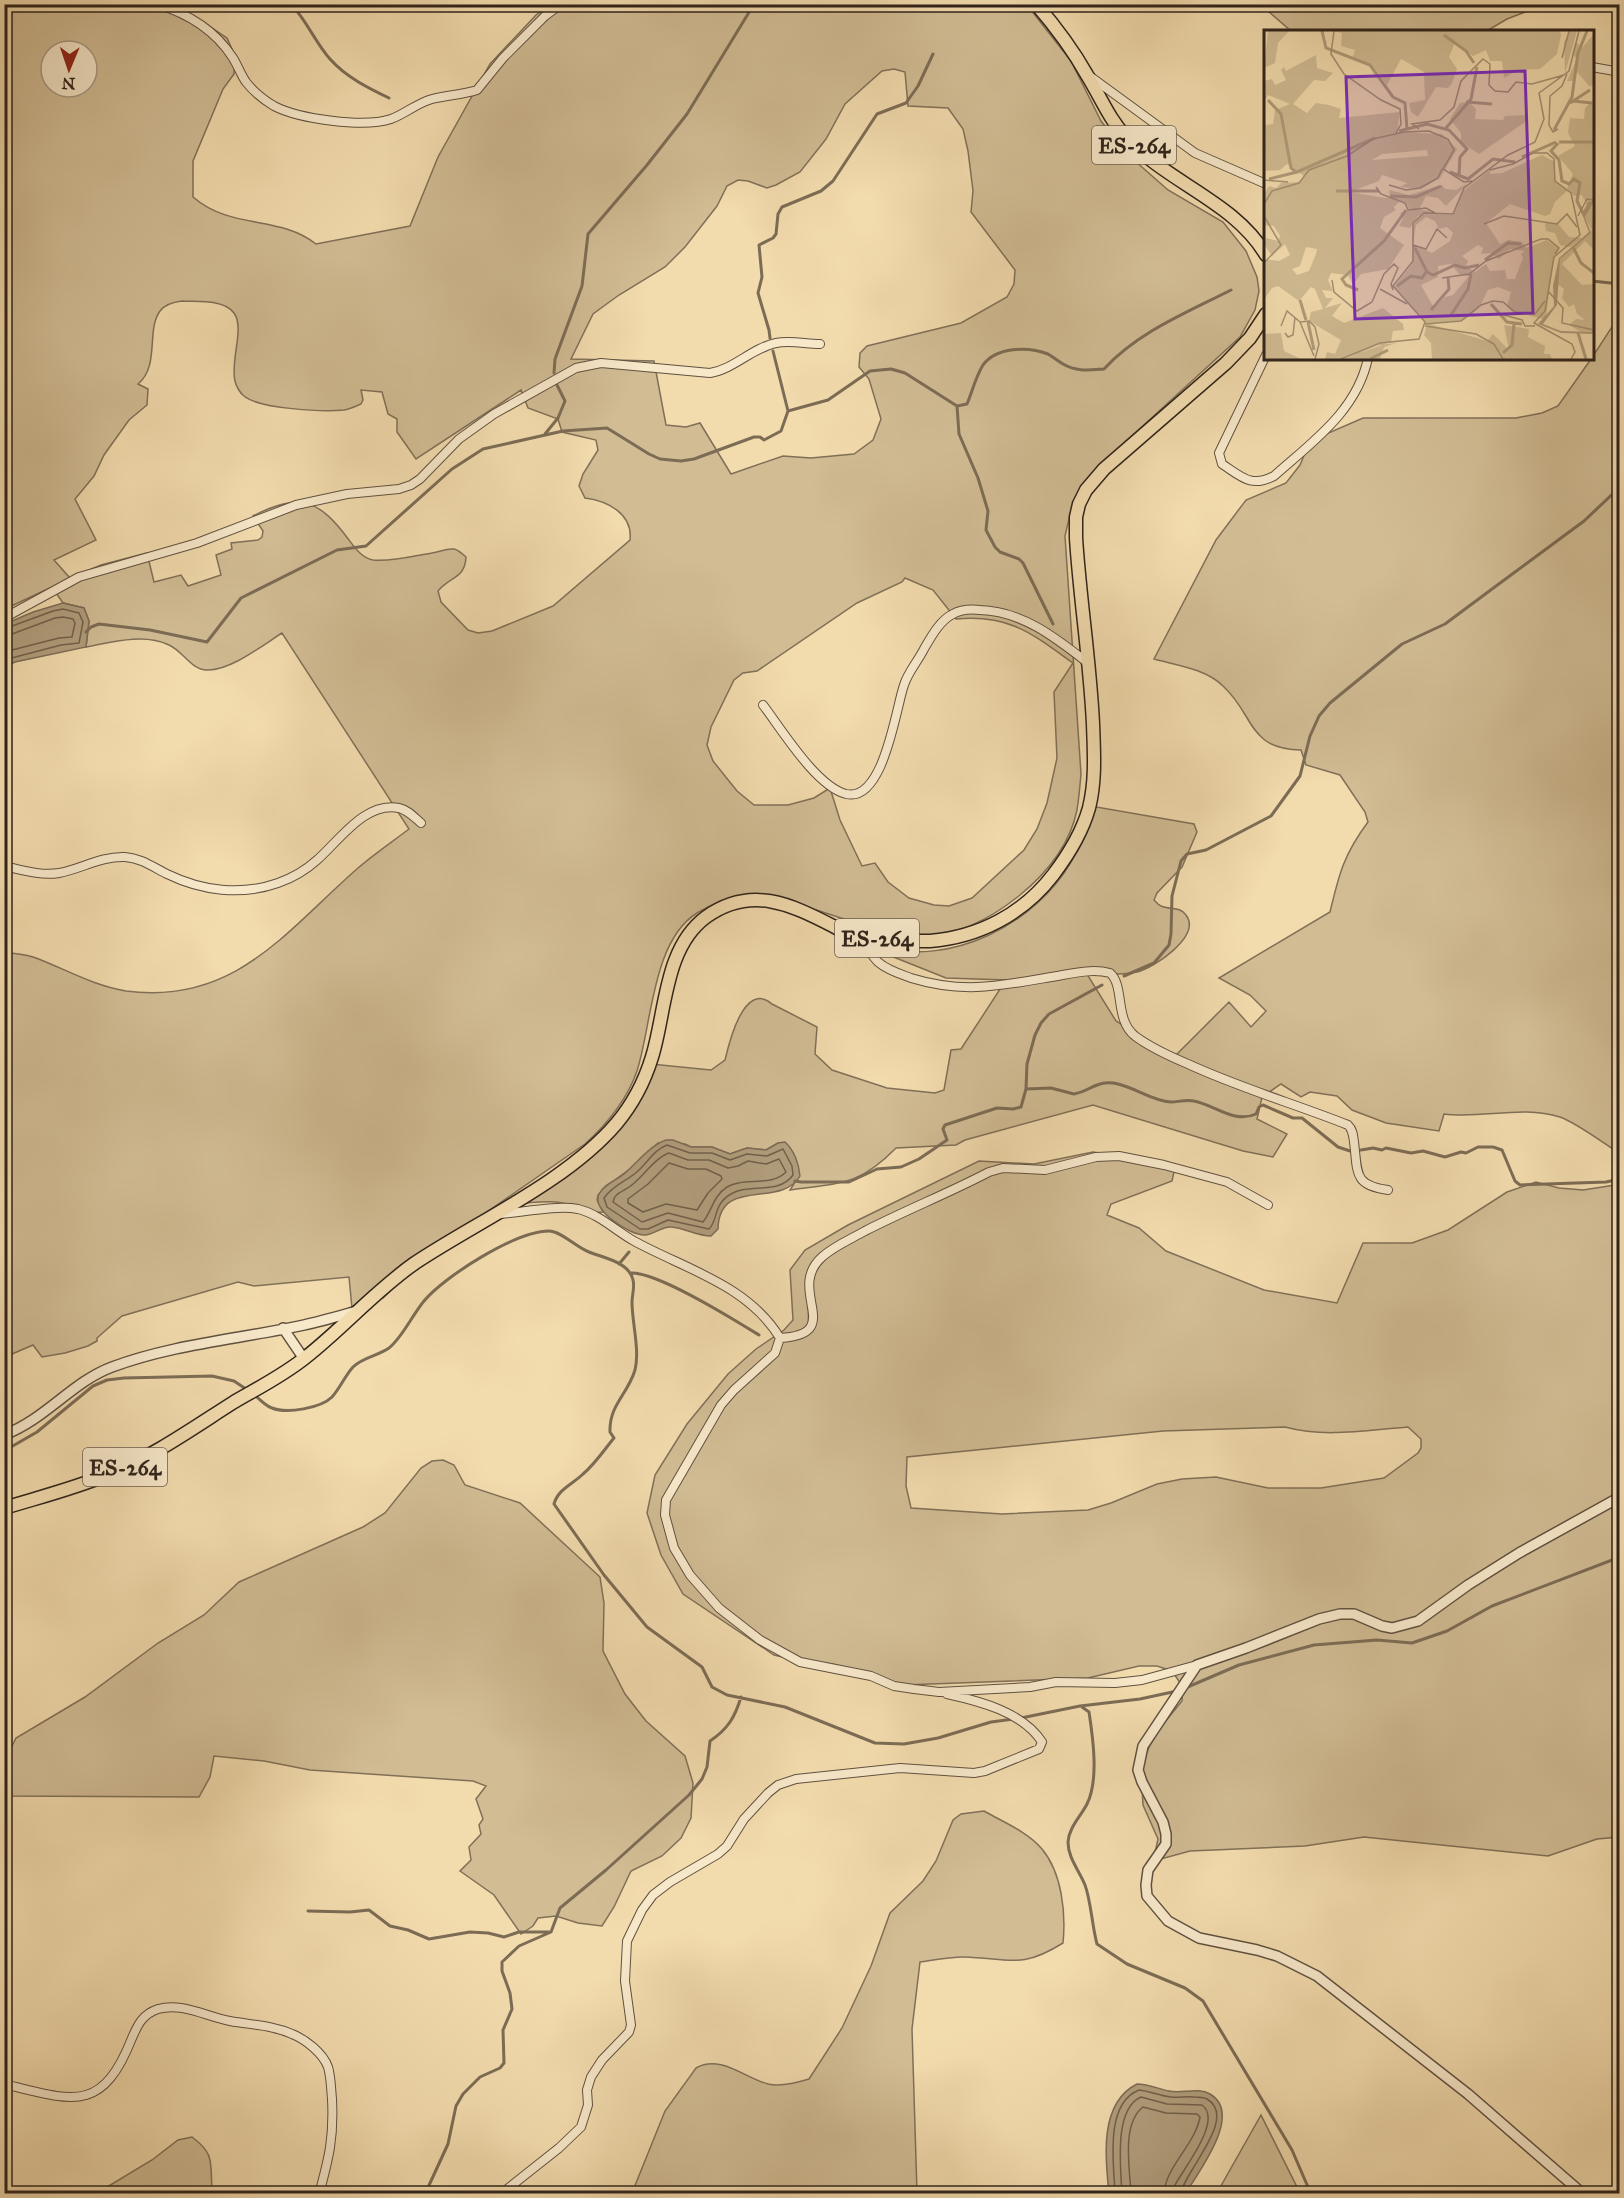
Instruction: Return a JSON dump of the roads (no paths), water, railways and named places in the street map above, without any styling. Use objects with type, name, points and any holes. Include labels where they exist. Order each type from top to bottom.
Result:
[{"type":"main road","name":"ES-264","points":[[1036,4],[1061,35],[1107,111],[1126,137],[1174,178],[1239,222],[1255,238],[1264,252]]},
{"type":"main road","name":"ES-264","points":[[4,1508],[110,1474],[146,1458],[304,1359],[395,1277],[438,1248],[496,1214],[587,1152],[616,1124],[631,1103],[652,1056],[678,956],[691,932],[703,919],[732,904],[761,899],[798,908],[861,940],[882,938],[931,941],[960,936],[986,928],[1007,917],[1029,901],[1050,880],[1068,855],[1080,834],[1092,793],[1094,745],[1076,538],[1077,511],[1086,490],[1104,469],[1226,363],[1250,338],[1264,317]]},
{"type":"street","points":[[156,4],[196,21],[215,36],[232,57],[246,82],[273,105],[295,113],[337,121],[364,123],[393,118],[433,99],[477,90],[503,58],[545,15],[561,4]]},
{"type":"street","points":[[1594,68],[1620,72]]},
{"type":"street","points":[[1087,75],[1195,153],[1264,183]]},
{"type":"street","points":[[4,618],[79,577],[197,543],[296,505],[347,494],[399,489],[411,485],[420,479],[459,439],[494,414],[576,368],[602,363],[710,373],[724,369],[777,342],[820,344]]},
{"type":"street","points":[[1264,359],[1219,453],[1222,464],[1251,482],[1265,481],[1274,476],[1338,418],[1357,391],[1367,360]]},
{"type":"street","points":[[763,705],[819,777],[840,792],[853,795],[860,793],[866,787],[882,762],[905,681],[932,637],[945,620],[953,614],[974,610],[1004,613],[1043,630],[1088,663]]},
{"type":"street","points":[[4,866],[50,874],[61,873],[102,859],[129,858],[148,864],[187,883],[234,891],[260,889],[281,882],[317,861],[369,813],[385,807],[398,807],[407,811],[421,823]]},
{"type":"street","points":[[861,940],[878,961],[889,969],[946,987],[993,987],[1083,972],[1110,973],[1116,980],[1125,1025],[1134,1035],[1159,1051],[1206,1072],[1348,1125],[1353,1133],[1357,1168],[1361,1180],[1372,1187],[1388,1190]]},
{"type":"street","points":[[780,1338],[797,1337],[807,1333],[813,1323],[809,1275],[813,1266],[823,1256],[891,1217],[989,1172],[1003,1168],[1045,1170],[1096,1157],[1119,1156],[1174,1167],[1227,1182],[1268,1205]]},
{"type":"street","points":[[496,1214],[563,1207],[591,1214],[654,1252],[725,1286],[770,1320],[780,1338],[775,1353],[721,1405],[668,1493],[665,1515],[674,1548],[690,1575],[719,1608],[760,1640],[801,1662],[871,1676],[894,1686],[939,1692],[991,1705],[1021,1722],[1042,1742],[1039,1749],[985,1771],[974,1773],[900,1768],[796,1779],[778,1785],[768,1793],[744,1819],[727,1846],[718,1854],[670,1882],[653,1895],[633,1926],[627,1941],[626,1981],[631,2025],[629,2032],[591,2077],[587,2090],[588,2105],[581,2127],[559,2148],[501,2193]]},
{"type":"street","points":[[4,1435],[19,1429],[46,1412],[89,1378],[137,1358],[201,1342],[302,1326],[357,1311]]},
{"type":"street","points":[[283,1328],[304,1359]]},
{"type":"street","points":[[939,1692],[1030,1687],[1056,1682],[1115,1683],[1142,1680],[1197,1665],[1319,1619],[1340,1614],[1354,1614],[1392,1628],[1418,1621],[1468,1585],[1520,1553],[1620,1497]]},
{"type":"street","points":[[1197,1665],[1143,1746],[1138,1770],[1163,1822],[1166,1834],[1166,1844],[1148,1870],[1146,1877],[1148,1896],[1161,1914],[1174,1926],[1199,1938],[1276,1956],[1317,1976],[1468,2094],[1583,2193]]},
{"type":"street","points":[[4,2084],[63,2096],[85,2097],[97,2092],[113,2077],[137,2026],[145,2015],[160,2009],[184,2009],[221,2020],[276,2028],[294,2034],[318,2052],[328,2066],[332,2143],[318,2193]]},
{"type":"water","points":[[63,603],[84,608],[89,621],[86,647],[15,662],[5,667],[5,624]]},
{"type":"water","points":[[666,1140],[673,1140],[691,1147],[712,1147],[730,1154],[747,1148],[766,1150],[785,1142],[796,1158],[800,1176],[791,1186],[779,1191],[739,1198],[729,1203],[721,1213],[718,1229],[711,1236],[671,1227],[648,1235],[639,1234],[622,1227],[606,1214],[600,1207],[599,1194],[604,1187],[624,1174],[649,1150]]},
{"type":"water","points":[[1137,2084],[1174,2092],[1205,2092],[1219,2103],[1222,2115],[1221,2129],[1208,2158],[1186,2193],[1109,2193],[1106,2148],[1110,2118],[1116,2104]]},
{"type":"waterway","points":[[291,4],[336,65],[358,82],[389,98]]},
{"type":"waterway","points":[[554,373],[555,359],[582,286],[588,234],[687,114],[751,9]]},
{"type":"waterway","points":[[770,338],[758,293],[762,277],[759,245],[776,234],[778,214],[782,207],[821,191],[833,181],[877,114],[906,103],[918,86],[933,54]]},
{"type":"waterway","points":[[1594,281],[1620,284]]},
{"type":"waterway","points":[[788,411],[828,400],[870,371],[891,369],[905,373],[957,406],[967,404],[983,365],[996,355],[1013,350],[1040,351],[1068,367],[1088,370],[1104,369],[1117,356],[1147,334],[1231,290]]},
{"type":"waterway","points":[[86,632],[99,624],[150,630],[207,642],[241,598],[337,550],[366,546],[452,469],[483,449],[563,431],[607,428],[660,459],[681,461],[694,459],[754,437],[764,440],[781,431],[788,411],[773,351]]},
{"type":"waterway","points":[[545,434],[558,418],[565,401],[557,385]]},
{"type":"waterway","points":[[957,406],[959,434],[978,478],[988,511],[986,530],[1000,552],[1019,559],[1023,563],[1053,624]]},
{"type":"waterway","points":[[1124,976],[1154,963],[1169,945],[1172,896],[1181,861],[1187,854],[1206,850],[1271,816],[1300,776],[1310,736],[1319,716],[1330,703],[1402,644],[1445,624],[1584,521],[1620,487]]},
{"type":"waterway","points":[[795,1181],[849,1182],[877,1169],[901,1167],[919,1159],[947,1140],[943,1129],[945,1125],[997,1108],[1021,1107],[1026,1089],[1027,1064],[1035,1035],[1041,1023],[1049,1014],[1102,985]]},
{"type":"waterway","points":[[1026,1089],[1051,1088],[1074,1094],[1099,1084],[1111,1083],[1164,1101],[1194,1101],[1240,1117],[1256,1114],[1259,1107],[1263,1105],[1293,1118],[1302,1118],[1338,1147],[1350,1151]]},
{"type":"waterway","points":[[1361,1150],[1386,1148],[1411,1153],[1423,1151],[1445,1157],[1461,1152],[1466,1153],[1478,1147],[1493,1147],[1502,1150],[1515,1181],[1520,1185],[1606,1182],[1620,1179]]},
{"type":"waterway","points":[[254,1395],[269,1407],[278,1410],[312,1407],[327,1401],[353,1367],[394,1344],[424,1301],[464,1268],[518,1238],[549,1231],[559,1234],[584,1250],[621,1265],[631,1274],[634,1283],[632,1310],[637,1354],[632,1378],[612,1414],[610,1432],[614,1438],[587,1470],[562,1491],[554,1504],[604,1575],[647,1627],[702,1667],[712,1687],[727,1695],[785,1707],[875,1743],[904,1744],[938,1738],[991,1722],[1014,1719]]},
{"type":"waterway","points":[[619,1264],[629,1252]]},
{"type":"waterway","points":[[631,1273],[659,1280],[677,1288],[759,1335]]},
{"type":"waterway","points":[[4,1451],[37,1432],[93,1386],[107,1380],[212,1376],[234,1381],[249,1391]]},
{"type":"waterway","points":[[1183,1689],[1239,1665],[1314,1645],[1377,1640],[1412,1643],[1447,1631],[1492,1606],[1620,1557]]},
{"type":"waterway","points":[[1021,1718],[1177,1691]]},
{"type":"waterway","points":[[425,2194],[448,2144],[456,2106],[463,2094],[480,2077],[500,2068],[504,2063],[503,2030],[512,2009],[510,1993],[502,1971],[502,1962],[519,1946],[551,1932],[560,1908],[689,1795],[702,1779],[707,1767],[710,1741],[730,1722],[741,1697]]},
{"type":"waterway","points":[[1082,1707],[1089,1712],[1091,1722],[1093,1783],[1087,1804],[1069,1837],[1068,1848],[1087,1891],[1097,1944],[1127,1964],[1185,1988],[1203,2001],[1292,2150],[1311,2194]]},
{"type":"waterway","points":[[308,1911],[369,1910],[390,1926],[408,1930],[429,1939],[470,1932],[504,1937],[519,1932],[549,1932]]}]
